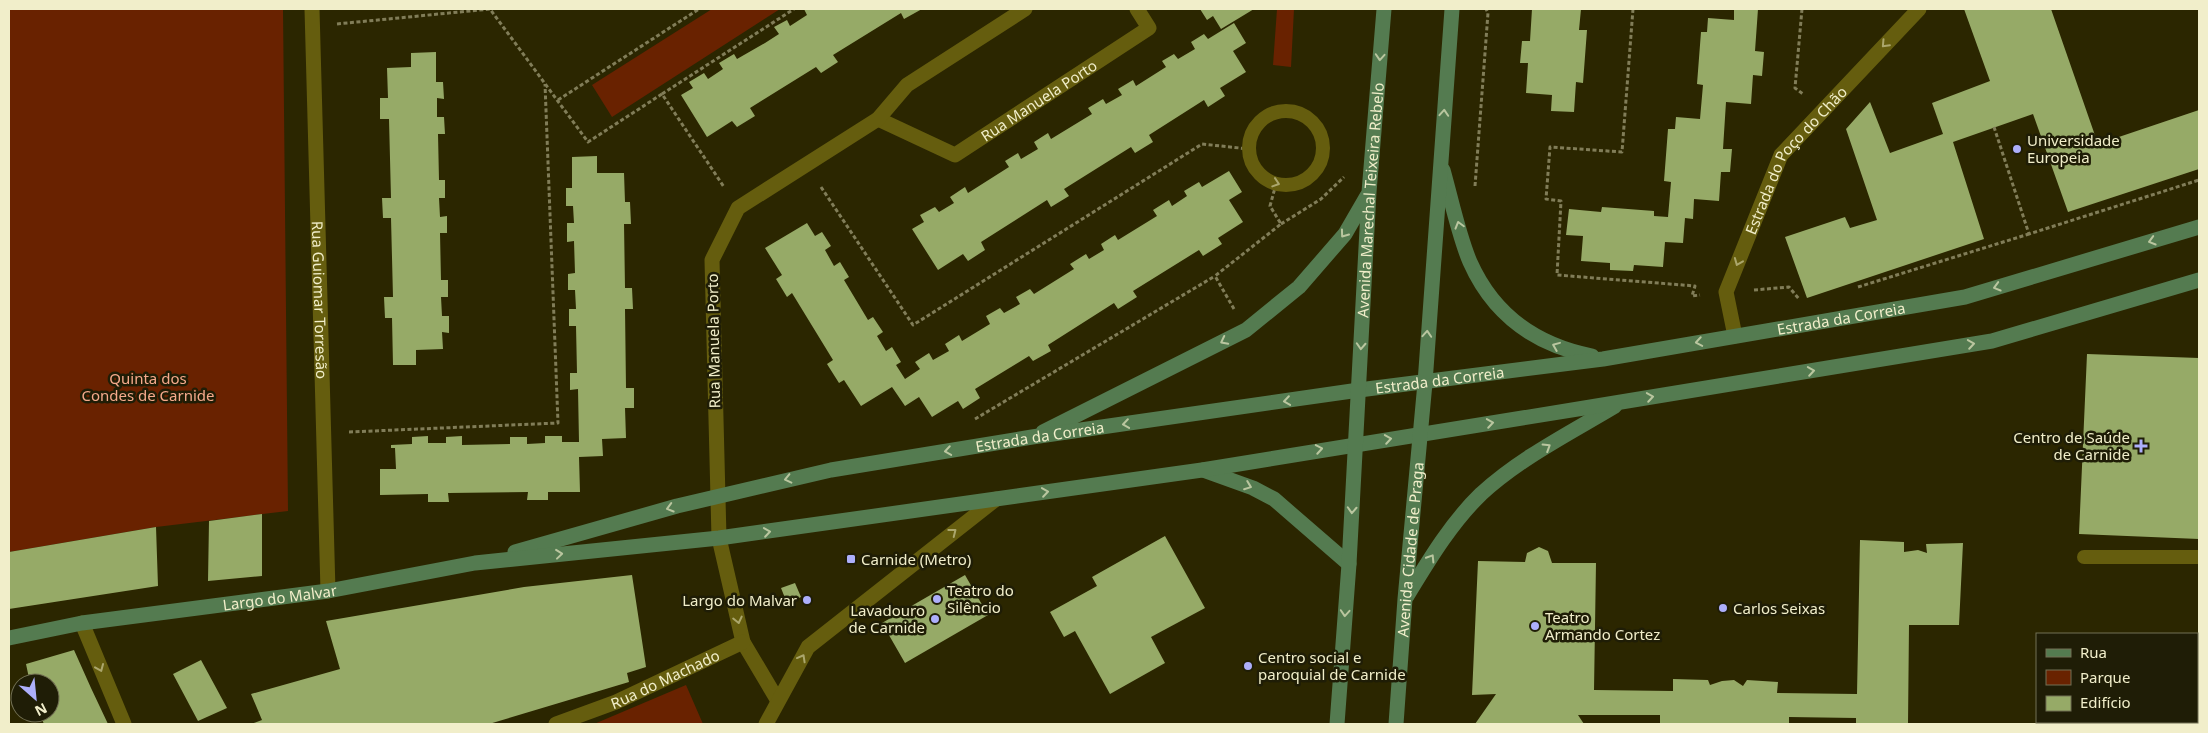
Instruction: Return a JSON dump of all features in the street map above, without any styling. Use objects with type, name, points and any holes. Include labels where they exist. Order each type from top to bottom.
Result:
[{"type":"main road","name":"Avenida Marechal Teixeira Rebelo","points":[[1356,444],[1369,192],[1384,9]]},
{"type":"main road","points":[[1425,382],[1452,9]]},
{"type":"main road","points":[[1441,162],[1469,260],[1480,283],[1491,298],[1510,319],[1534,337],[1569,352],[1603,359]]},
{"type":"main road","points":[[1032,437],[1246,330],[1299,288],[1345,234],[1369,192]]},
{"type":"main road","name":"Estrada da Correia","points":[[717,496],[831,470],[1032,437],[1359,390],[1603,359],[1965,297],[2199,227]]},
{"type":"main road","points":[[719,538],[1202,470],[1992,341],[2199,280]]},
{"type":"main road","name":"Avenida Cidade de Praga","points":[[1396,724],[1405,599],[1425,382]]},
{"type":"main road","points":[[1405,599],[1434,552],[1480,495],[1504,475],[1621,402]]},
{"type":"main road","points":[[1337,724],[1356,444]]},
{"type":"main road","points":[[1202,470],[1253,488],[1274,499],[1348,564]]},
{"type":"main road","name":"Largo do Malvar","points":[[9,638],[82,623],[328,591],[475,563],[717,496]]},
{"type":"main road","name":"Largo do Malvar","points":[[475,563],[719,538]]},
{"type":"street","name":"Rua Guiomar Torresão","points":[[312,9],[328,591]]},
{"type":"street","points":[[738,208],[878,119],[907,85],[1025,9]]},
{"type":"street","name":"Rua Manuela Porto","points":[[878,119],[955,155],[1149,28],[1137,9]]},
{"type":"street","name":"Estrada do Poço do Chão","points":[[1726,292],[1781,155],[1918,9]]},
{"type":"street","name":"Rua Manuela Porto","points":[[717,496],[712,260],[738,208]]},
{"type":"street","points":[[1726,292],[1735,336]]},
{"type":"street","points":[[717,496],[719,538],[744,642],[778,701]]},
{"type":"street","points":[[766,724],[808,647],[996,499]]},
{"type":"street","points":[[82,623],[124,724]]},
{"type":"street","name":"Rua do Machado","points":[[556,724],[616,702],[744,642]]},
{"type":"lane","points":[[1278,112],[1293,112],[1307,117],[1317,127],[1323,140],[1324,155],[1318,169],[1308,179],[1298,184],[1287,186],[1276,184],[1257,172],[1251,161],[1249,150],[1250,137],[1256,126],[1265,117],[1278,112]]},
{"type":"lane","points":[[2084,556],[2199,557]]},
{"type":"path","points":[[312,26],[490,9],[588,142],[794,9]]},
{"type":"path","points":[[558,100],[699,9]]},
{"type":"path","points":[[1633,9],[1622,152],[1550,147],[1546,199],[1561,201],[1557,275],[1695,286],[1692,296],[1789,286],[1795,296],[1804,301]]},
{"type":"path","points":[[1802,9],[1795,88],[1825,109]]},
{"type":"path","points":[[324,433],[558,423],[545,84]]},
{"type":"path","points":[[662,94],[738,208]]},
{"type":"path","points":[[1994,127],[2028,234]]},
{"type":"path","points":[[806,164],[913,325],[1202,144],[1249,150]]},
{"type":"path","points":[[969,423],[1215,276],[1281,224],[1321,199],[1345,175]]},
{"type":"path","points":[[1857,287],[2199,180]]},
{"type":"path","points":[[1276,184],[1270,206],[1281,224]]},
{"type":"path","points":[[1215,276],[1246,330]]},
{"type":"green space","name":"Quinta dos Condes de Carnide","points":[[9,9],[283,9],[288,511],[156,527],[9,552]]},
{"type":"green space","points":[[712,9],[780,9],[612,117],[592,85]]},
{"type":"green space","points":[[1277,9],[1294,9],[1291,67],[1273,65]]},
{"type":"green space","points":[[686,685],[703,724],[594,724]]},
{"type":"building","points":[[804,9],[922,9],[904,19],[901,13],[833,55],[838,62],[821,73],[816,67],[750,108],[755,116],[737,127],[732,121],[707,137],[681,95],[693,88],[689,82],[704,73],[708,79],[723,69],[719,63],[734,54],[737,59],[765,43],[779,34],[774,27],[787,20],[790,26],[807,15]]},
{"type":"building","points":[[1200,9],[1254,9],[1221,29],[1213,16],[1207,20]]},
{"type":"building","points":[[1532,9],[1581,9],[1579,30],[1587,30],[1583,83],[1576,82],[1574,112],[1551,111],[1552,95],[1526,93],[1528,63],[1520,63],[1522,41],[1530,41]]},
{"type":"building","points":[[1734,9],[1758,9],[1755,51],[1764,52],[1762,76],[1753,75],[1751,104],[1726,102],[1723,149],[1732,149],[1730,172],[1721,172],[1719,201],[1694,199],[1693,219],[1685,218],[1683,243],[1665,242],[1663,267],[1634,265],[1633,271],[1610,270],[1610,263],[1581,261],[1583,236],[1566,235],[1569,209],[1601,212],[1602,207],[1654,211],[1654,216],[1668,217],[1671,182],[1664,181],[1668,129],[1675,129],[1676,117],[1700,119],[1703,85],[1697,84],[1701,32],[1707,32],[1708,18],[1734,20]]},
{"type":"building","points":[[1964,9],[2051,9],[2098,144],[2199,110],[2199,169],[2068,212],[2033,114],[1953,142],[1984,239],[1807,298],[1785,237],[1845,217],[1850,228],[1877,220],[1846,129],[1870,102],[1890,153],[1943,134],[1932,103],[1990,81]]},
{"type":"building","points":[[1234,23],[1246,43],[1233,51],[1246,72],[1220,88],[1225,96],[1208,107],[1204,100],[1149,135],[1153,142],[1135,153],[1131,147],[1064,189],[1069,196],[1051,207],[1047,200],[981,242],[985,250],[968,261],[963,254],[938,270],[912,229],[924,222],[920,215],[935,207],[939,212],[954,203],[950,197],[965,187],[968,193],[1009,167],[1005,161],[1018,153],[1021,159],[1038,149],[1034,142],[1048,133],[1051,139],[1092,114],[1088,108],[1103,99],[1106,104],[1122,95],[1118,89],[1133,80],[1136,86],[1166,67],[1162,61],[1174,54],[1178,59],[1195,49],[1191,42],[1204,34],[1208,39]]},
{"type":"building","points":[[436,52],[436,82],[443,82],[444,99],[437,98],[437,117],[444,117],[445,134],[438,134],[439,180],[445,180],[445,198],[439,198],[440,217],[447,216],[447,233],[440,233],[441,280],[448,280],[448,297],[441,297],[442,316],[449,316],[449,333],[442,332],[443,349],[416,350],[416,365],[393,365],[392,318],[385,318],[384,297],[393,297],[391,218],[383,218],[382,198],[391,198],[389,119],[380,119],[380,98],[388,98],[387,68],[411,67],[411,53]]},
{"type":"building","points":[[597,156],[597,173],[624,173],[625,202],[630,202],[631,224],[624,224],[625,288],[632,288],[633,309],[625,309],[626,388],[634,388],[634,408],[625,408],[626,438],[602,439],[603,456],[579,457],[580,492],[548,492],[548,500],[527,500],[528,492],[448,493],[449,502],[428,502],[428,494],[380,495],[380,469],[396,469],[395,448],[391,448],[391,445],[412,444],[412,437],[428,436],[428,443],[446,443],[446,437],[462,436],[462,445],[510,444],[510,437],[527,437],[527,444],[545,443],[545,436],[562,436],[562,442],[579,442],[578,389],[570,390],[570,373],[577,373],[576,326],[569,326],[569,309],[576,309],[575,290],[568,290],[568,274],[575,273],[574,241],[567,242],[567,223],[574,223],[573,206],[566,206],[566,188],[572,188],[572,157]]},
{"type":"building","points":[[1229,171],[1242,192],[1229,200],[1243,222],[1218,238],[1222,244],[1203,256],[1199,250],[1133,291],[1137,297],[1118,309],[1114,303],[1048,345],[1051,351],[1033,361],[1029,356],[975,389],[980,398],[963,409],[958,401],[932,417],[919,397],[905,406],[892,387],[861,406],[844,380],[839,383],[827,364],[833,360],[792,293],[787,297],[776,279],[782,275],[765,248],[807,223],[815,236],[822,232],[831,246],[825,250],[834,266],[840,262],[849,277],[844,280],[868,320],[873,317],[883,332],[877,336],[886,351],[892,347],[901,362],[896,365],[905,379],[920,369],[915,362],[929,353],[933,360],[949,351],[945,344],[959,335],[962,341],[990,324],[986,316],[1000,308],[1004,313],[1020,304],[1016,297],[1030,289],[1034,294],[1074,269],[1070,264],[1086,254],[1089,259],[1104,250],[1101,244],[1115,235],[1118,240],[1157,216],[1153,210],[1169,200],[1172,206],[1187,196],[1184,191],[1199,182],[1202,187]]},
{"type":"building","name":"Centro de Saúde de Carnide","points":[[2087,354],[2199,358],[2199,539],[2079,534]]},
{"type":"building","points":[[262,514],[262,576],[208,581],[209,521]]},
{"type":"building","points":[[156,527],[158,586],[9,609],[9,552]]},
{"type":"building","points":[[1165,536],[1205,608],[1151,637],[1165,663],[1110,694],[1075,631],[1064,637],[1050,612],[1097,586],[1092,577]]},
{"type":"building","points":[[1860,540],[1904,542],[1904,552],[1918,550],[1927,553],[1926,544],[1963,543],[1959,625],[1909,625],[1908,724],[1856,724],[1856,718],[1789,717],[1789,724],[1660,724],[1660,715],[1578,715],[1584,724],[1475,724],[1496,694],[1472,695],[1478,561],[1525,562],[1527,553],[1539,547],[1548,551],[1552,563],[1596,563],[1594,690],[1673,691],[1673,679],[1708,680],[1710,685],[1734,680],[1743,686],[1747,680],[1778,682],[1777,693],[1857,694]]},
{"type":"building","points":[[632,575],[646,667],[627,673],[629,682],[489,724],[251,724],[262,720],[251,694],[340,669],[326,621],[524,587]]},
{"type":"building","name":"Lavadouro de Carnide","points":[[965,575],[988,615],[905,663],[882,623]]},
{"type":"building","points":[[795,583],[801,597],[787,603],[781,588]]},
{"type":"building","points":[[74,650],[108,724],[44,724],[60,723],[60,673],[28,673],[26,664]]},
{"type":"building","points":[[201,660],[227,708],[198,721],[173,674]]},
{"type":"place","name":"Universidade Europeia","points":[[2017,149]]},
{"type":"place","name":"Centro de Saúde de Carnide","points":[[2141,446]]},
{"type":"place","name":"Carnide (Metro)","points":[[851,559]]},
{"type":"place","name":"Teatro do Silêncio","points":[[937,599]]},
{"type":"place","name":"Largo do Malvar","points":[[807,600]]},
{"type":"place","name":"Carlos Seixas","points":[[1723,608]]},
{"type":"place","name":"Lavadouro de Carnide","points":[[935,619]]},
{"type":"place","name":"Teatro Armando Cortez","points":[[1535,626]]},
{"type":"place","name":"Centro social e paroquial de Carnide","points":[[1248,666]]}]
